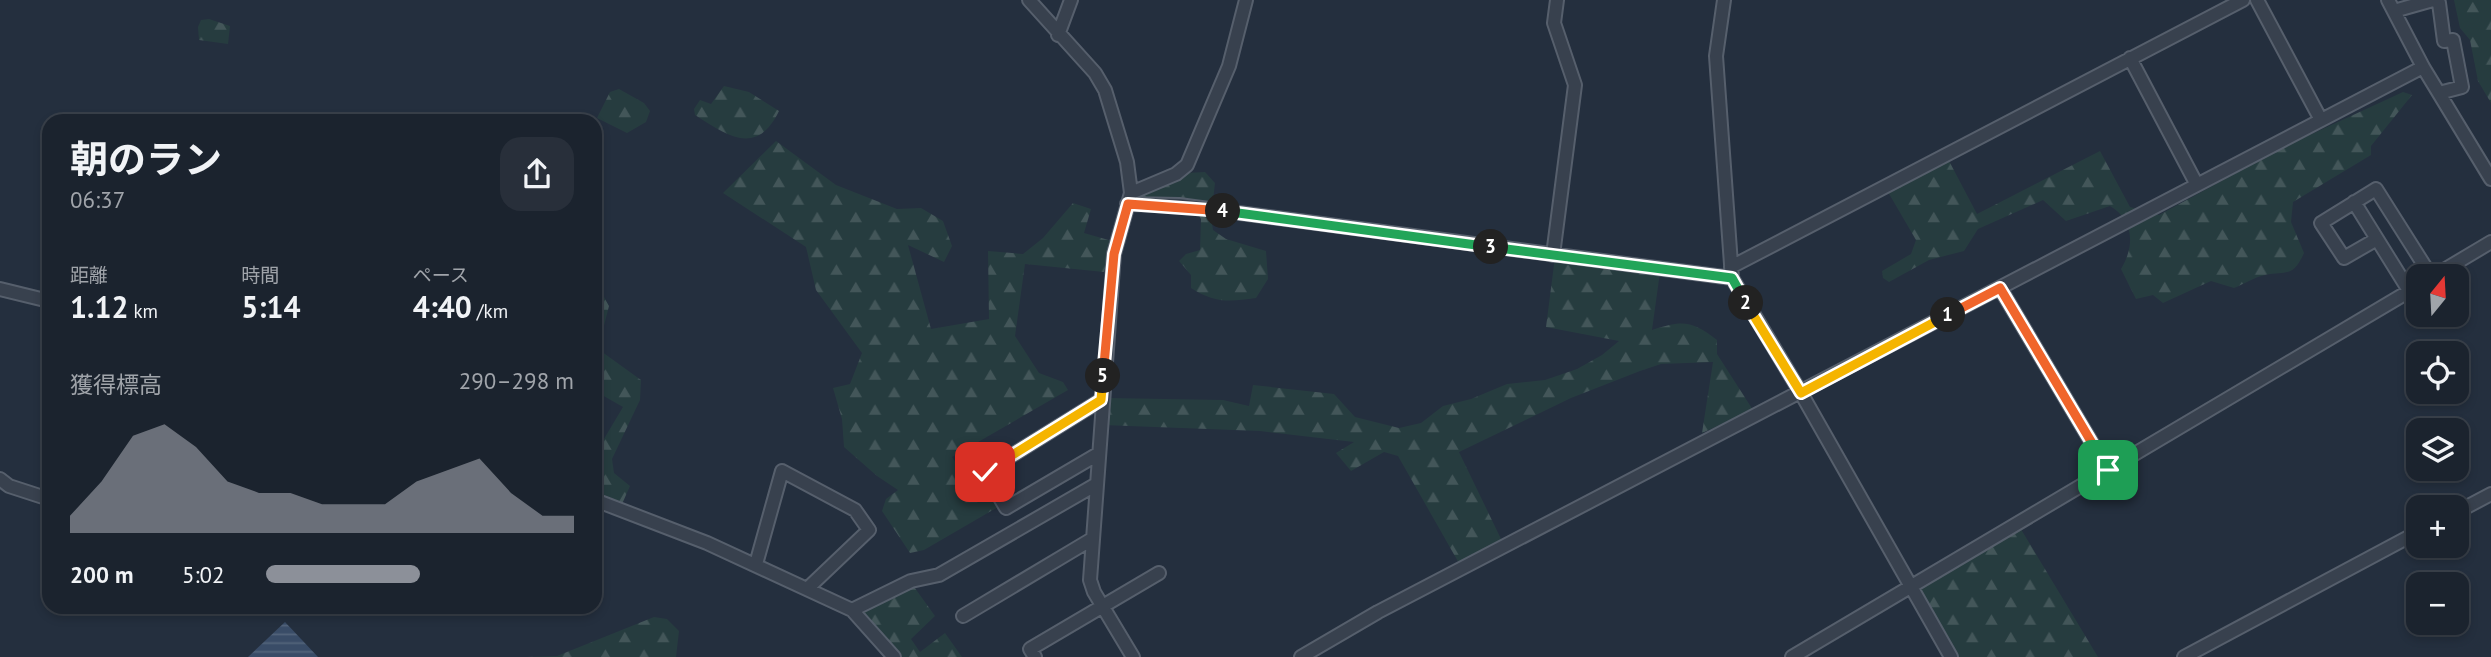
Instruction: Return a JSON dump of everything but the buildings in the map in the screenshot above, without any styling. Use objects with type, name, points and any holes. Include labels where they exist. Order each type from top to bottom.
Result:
[{"type":"street","points":[[1028,0],[1095,73],[1105,90],[1127,162],[1129,198],[1114,254],[1101,400],[1090,580],[1133,657]]},
{"type":"street","points":[[1058,35],[1071,0]]},
{"type":"street","points":[[1129,198],[1176,174],[1187,165],[1229,66],[1246,0]]},
{"type":"street","points":[[1553,255],[1575,85],[1554,23],[1556,0]]},
{"type":"street","points":[[1724,0],[1716,56],[1731,273],[1951,657]]},
{"type":"street","points":[[1129,198],[1553,255],[1731,273],[2243,0]]},
{"type":"street","points":[[2257,0],[2321,120]]},
{"type":"street","points":[[2439,93],[2462,87],[2453,40],[2444,41],[2439,4],[2433,0],[2391,5],[2423,67],[2491,179]]},
{"type":"street","points":[[2130,58],[2197,185]]},
{"type":"street","points":[[1301,657],[1378,612],[2423,67]]},
{"type":"street","points":[[2377,239],[2344,258],[2322,223],[2376,190],[2425,264]]},
{"type":"street","points":[[2354,202],[2406,278]]},
{"type":"street","points":[[2453,264],[2491,242]]},
{"type":"street","points":[[2000,288],[2108,470]]},
{"type":"street","points":[[0,289],[42,299]]},
{"type":"street","points":[[1792,657],[2406,294]]},
{"type":"street","points":[[1098,454],[1006,508],[985,472],[1101,400]]},
{"type":"street","points":[[756,564],[782,471],[855,510],[869,530],[807,589]]},
{"type":"street","points":[[0,479],[9,486],[42,497]]},
{"type":"street","points":[[852,610],[911,581],[939,575],[1095,485]]},
{"type":"street","points":[[2469,506],[2491,494]]},
{"type":"street","points":[[602,502],[668,526],[852,610],[894,657]]},
{"type":"street","points":[[2184,657],[2406,538]]},
{"type":"street","points":[[962,616],[1092,539]]},
{"type":"street","points":[[1035,657],[1030,649],[1159,573]]},
{"type":"green space","points":[[2454,0],[2491,0],[2491,103],[2478,81],[2470,40],[2460,28]]},
{"type":"green space","points":[[209,19],[230,26],[228,44],[199,40],[198,27],[201,20]]},
{"type":"green space","points":[[724,86],[749,92],[779,111],[761,134],[752,138],[731,135],[695,115],[694,109],[700,100],[711,104]]},
{"type":"green space","points":[[619,89],[644,103],[650,111],[646,122],[627,133],[602,120],[602,114],[599,114],[610,92]]},
{"type":"green space","points":[[2403,92],[2412,95],[2371,146],[2371,155],[2293,202],[2291,222],[2304,253],[2289,272],[2261,276],[2234,288],[2211,281],[2163,303],[2153,295],[2136,299],[2121,269],[2129,251],[2130,234],[2118,212],[2110,206],[2066,221],[2043,200],[1978,229],[1964,251],[1929,260],[1889,282],[1883,278],[1882,271],[1911,254],[1916,240],[1888,192],[1948,159],[1977,214],[2100,151],[2130,207],[2159,215],[2288,145]]},
{"type":"green space","points":[[776,141],[836,185],[897,209],[921,208],[943,221],[952,246],[944,262],[908,245],[931,329],[989,319],[988,251],[1023,254],[1043,238],[1073,203],[1091,209],[1084,233],[1112,241],[1104,272],[1025,264],[1015,336],[1039,373],[1063,382],[1068,390],[952,457],[976,494],[991,490],[998,507],[924,550],[910,553],[882,511],[886,499],[898,490],[877,476],[844,447],[842,419],[833,388],[850,384],[862,353],[816,290],[806,247],[723,193]]},
{"type":"green space","points":[[1205,172],[1215,183],[1211,217],[1213,230],[1226,239],[1266,251],[1268,279],[1256,298],[1222,300],[1191,288],[1191,275],[1179,261],[1186,254],[1200,250],[1201,219],[1191,203],[1140,200],[1139,194],[1185,173]]},
{"type":"green space","points":[[1555,257],[1660,272],[1652,330],[1679,323],[1693,325],[1717,340],[1717,354],[1753,410],[1702,433],[1713,362],[1661,364],[1571,398],[1459,452],[1502,541],[1460,565],[1398,456],[1384,452],[1351,471],[1336,453],[1354,442],[1260,431],[1103,425],[1106,398],[1223,400],[1249,406],[1253,385],[1334,394],[1355,417],[1399,428],[1421,423],[1443,406],[1471,399],[1507,384],[1545,380],[1577,369],[1602,355],[1619,341],[1546,327]]},
{"type":"green space","points":[[602,296],[609,306],[602,333]]},
{"type":"green space","points":[[602,352],[641,380],[640,400],[612,459],[614,473],[630,486],[622,504],[602,494],[602,442],[623,407],[602,395]]},
{"type":"green space","points":[[2019,526],[2098,657],[1959,657],[1916,588]]},
{"type":"green space","points":[[912,584],[935,616],[911,639],[920,652],[945,633],[962,657],[901,657],[862,612]]},
{"type":"green space","points":[[654,617],[667,619],[679,631],[676,657],[527,657],[557,656]]},
{"type":"water","points":[[285,622],[318,657],[248,657]]},
{"type":"route","points":[[985,472],[1101,400],[1114,254],[1128,204],[1179,205],[1732,278],[1801,393],[2000,288],[2108,470]]}]
